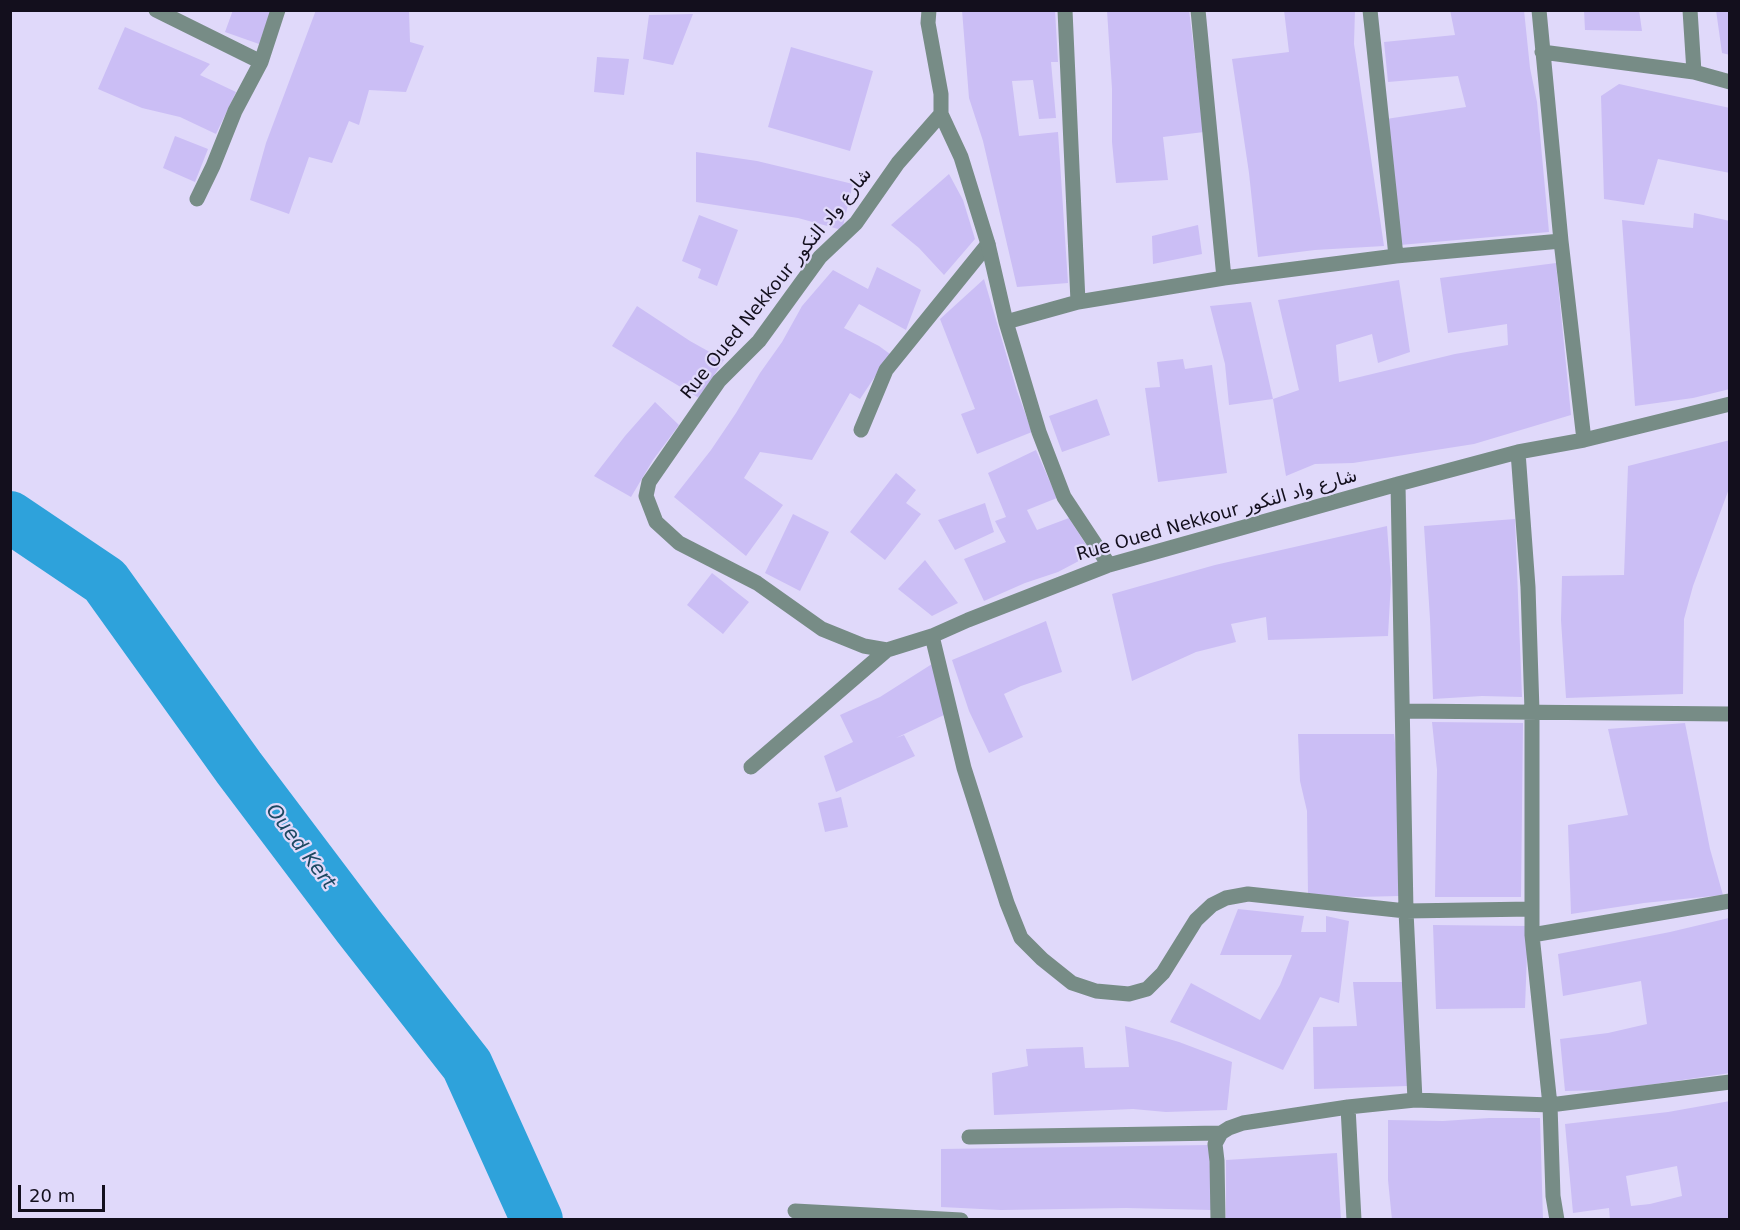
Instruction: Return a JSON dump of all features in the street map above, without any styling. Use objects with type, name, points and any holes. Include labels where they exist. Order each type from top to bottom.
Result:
[{"type":"street","points":[[156,10],[261,62]]},
{"type":"street","points":[[197,199],[235,111],[261,62],[278,10]]},
{"type":"street","points":[[929,10],[928,23],[941,94],[941,114],[961,157],[988,244],[1006,322],[1039,432],[1065,497],[1109,565]]},
{"type":"street","points":[[1065,10],[1078,302]]},
{"type":"street","points":[[1198,10],[1224,278]]},
{"type":"street","points":[[1370,10],[1396,256]]},
{"type":"street","points":[[1539,10],[1561,242],[1584,440]]},
{"type":"street","points":[[1690,10],[1694,72]]},
{"type":"street","points":[[1542,52],[1694,72],[1730,82]]},
{"type":"street","name":"Rue Oued Nekkour شارع واد النکور","points":[[941,114],[898,163],[856,223],[820,257],[759,340],[719,381],[650,482],[646,496],[656,522],[679,543],[757,584],[822,629],[864,646],[887,650],[932,636],[1109,565],[1398,484],[1518,452],[1584,440],[1730,404]]},
{"type":"street","points":[[1006,322],[1078,302],[1224,278],[1396,256],[1561,242]]},
{"type":"street","points":[[861,430],[886,370],[988,244]]},
{"type":"street","points":[[1518,452],[1528,587],[1532,711],[1532,935],[1550,1105],[1553,1196],[1557,1220]]},
{"type":"street","points":[[1398,484],[1406,911],[1415,1100]]},
{"type":"street","points":[[932,636],[964,768],[1007,903],[1021,938],[1042,959],[1072,982],[1096,991],[1129,994],[1147,989],[1163,973],[1196,920],[1212,905],[1226,898],[1248,894],[1406,911],[1532,909]]},
{"type":"street","points":[[751,767],[887,650]]},
{"type":"street","points":[[1403,711],[1730,714]]},
{"type":"street","points":[[1532,935],[1730,901]]},
{"type":"street","points":[[1218,1220],[1215,1144],[1221,1133],[1243,1123],[1348,1107],[1415,1100],[1550,1105],[1730,1082]]},
{"type":"street","points":[[1348,1107],[1354,1220]]},
{"type":"street","points":[[969,1137],[1221,1133]]},
{"type":"street","points":[[795,1211],[961,1220]]},
{"type":"building","points":[[233,10],[271,10],[259,44],[225,32]]},
{"type":"building","points":[[316,10],[409,10],[410,42],[424,46],[406,92],[369,90],[359,125],[349,121],[332,163],[309,157],[289,214],[250,200],[266,143]]},
{"type":"building","points":[[962,10],[1055,10],[1058,62],[1051,62],[1056,118],[1039,119],[1033,80],[1012,81],[1019,136],[1058,132],[1068,283],[1017,287],[983,141],[969,98]]},
{"type":"building","points":[[1107,10],[1189,10],[1204,132],[1163,137],[1168,180],[1116,183],[1112,142],[1112,89]]},
{"type":"building","points":[[1284,10],[1355,10],[1354,44],[1384,246],[1315,250],[1258,257],[1249,173],[1232,59],[1289,52]]},
{"type":"building","points":[[1450,10],[1524,10],[1530,68],[1537,102],[1549,232],[1400,245],[1386,119],[1466,107],[1458,76],[1388,82],[1384,42],[1455,35]]},
{"type":"building","points":[[1584,10],[1639,10],[1642,31],[1585,30]]},
{"type":"building","points":[[1716,10],[1730,10],[1730,55],[1722,53]]},
{"type":"building","points":[[693,14],[673,65],[643,59],[649,15]]},
{"type":"building","points":[[125,27],[210,64],[200,75],[236,92],[216,134],[180,117],[142,108],[98,89]]},
{"type":"building","points":[[791,47],[873,71],[850,151],[768,127]]},
{"type":"building","points":[[597,57],[629,59],[624,95],[594,92]]},
{"type":"building","points":[[1619,84],[1730,108],[1730,173],[1658,159],[1644,205],[1604,199],[1601,96]]},
{"type":"building","points":[[175,136],[208,149],[195,182],[163,168]]},
{"type":"building","points":[[696,152],[757,161],[853,184],[842,230],[798,218],[696,202]]},
{"type":"building","points":[[949,174],[963,200],[975,239],[944,275],[919,248],[891,225]]},
{"type":"building","points":[[1694,213],[1730,221],[1730,389],[1693,398],[1635,406],[1622,220],[1693,228]]},
{"type":"building","points":[[699,215],[738,230],[717,286],[698,278],[701,269],[682,261]]},
{"type":"building","points":[[1198,225],[1202,254],[1153,264],[1152,236]]},
{"type":"building","points":[[1556,263],[1571,415],[1474,444],[1353,463],[1315,464],[1286,476],[1273,399],[1299,390],[1278,300],[1399,280],[1410,352],[1378,363],[1372,334],[1336,345],[1339,382],[1455,354],[1508,345],[1507,324],[1448,333],[1440,278]]},
{"type":"building","points":[[877,267],[921,290],[906,330],[859,304],[844,328],[890,354],[860,399],[850,393],[812,460],[760,452],[744,478],[783,505],[746,556],[674,497],[711,450],[736,413],[782,342],[802,306],[833,270],[868,289]]},
{"type":"building","points":[[984,279],[1017,391],[1032,432],[977,454],[961,414],[975,409],[940,319]]},
{"type":"building","points":[[1251,302],[1273,399],[1229,405],[1225,364],[1210,306]]},
{"type":"building","points":[[637,306],[724,360],[699,398],[612,346]]},
{"type":"building","points":[[1183,359],[1185,369],[1212,365],[1227,473],[1158,482],[1145,388],[1160,387],[1157,362]]},
{"type":"building","points":[[1097,399],[1110,435],[1062,452],[1049,416]]},
{"type":"building","points":[[655,402],[679,425],[653,460],[631,497],[594,476]]},
{"type":"building","points":[[1730,440],[1730,486],[1693,586],[1684,619],[1683,694],[1566,698],[1561,620],[1562,576],[1624,575],[1628,466]]},
{"type":"building","points":[[1036,450],[1057,498],[1027,510],[1037,530],[1069,518],[1092,554],[1058,572],[984,601],[964,559],[1006,542],[995,521],[1006,517],[988,473]]},
{"type":"building","points":[[896,473],[916,490],[906,503],[921,514],[885,560],[850,532]]},
{"type":"building","points":[[985,503],[994,532],[955,550],[938,520]]},
{"type":"building","points":[[793,514],[829,532],[800,591],[765,573]]},
{"type":"building","points":[[1515,519],[1522,697],[1482,696],[1433,699],[1424,526]]},
{"type":"building","points":[[1387,526],[1391,581],[1388,636],[1268,640],[1266,617],[1231,624],[1236,642],[1196,652],[1132,681],[1112,594],[1215,565]]},
{"type":"building","points":[[925,560],[958,603],[932,616],[898,589]]},
{"type":"building","points":[[712,573],[749,602],[723,634],[687,605]]},
{"type":"building","points":[[1046,621],[1062,672],[1004,694],[1023,737],[989,753],[969,711],[952,660]]},
{"type":"building","points":[[932,664],[946,714],[896,738],[904,735],[915,756],[836,792],[824,756],[853,742],[840,715],[880,697]]},
{"type":"building","points":[[1432,722],[1523,723],[1521,897],[1435,897],[1437,770]]},
{"type":"building","points":[[1685,723],[1710,849],[1723,895],[1644,903],[1571,914],[1568,825],[1628,815],[1608,729]]},
{"type":"building","points":[[1298,734],[1394,734],[1399,778],[1399,896],[1308,895],[1307,811],[1300,781]]},
{"type":"building","points":[[841,797],[848,827],[825,832],[818,803]]},
{"type":"building","points":[[1238,909],[1304,916],[1301,932],[1326,932],[1326,916],[1349,921],[1339,1003],[1320,997],[1283,1070],[1170,1022],[1191,983],[1260,1020],[1280,985],[1292,955],[1220,955]]},
{"type":"building","points":[[1729,918],[1730,1073],[1614,1090],[1565,1091],[1560,1039],[1608,1033],[1647,1024],[1641,981],[1563,996],[1558,954]]},
{"type":"building","points":[[1433,925],[1528,926],[1525,1008],[1436,1009]]},
{"type":"building","points":[[1353,982],[1404,982],[1407,1086],[1314,1089],[1313,1027],[1357,1026]]},
{"type":"building","points":[[1125,1026],[1179,1042],[1232,1062],[1227,1110],[1166,1112],[1133,1109],[994,1115],[992,1073],[1028,1066],[1026,1049],[1083,1047],[1085,1068],[1129,1067]]},
{"type":"building","points":[[1730,1101],[1730,1220],[1610,1220],[1609,1208],[1573,1213],[1565,1124],[1668,1112]],"holes":[[[1677,1166],[1682,1196],[1631,1206],[1626,1176]]]},
{"type":"building","points":[[1540,1118],[1543,1220],[1392,1220],[1388,1180],[1388,1120],[1443,1121]]},
{"type":"building","points":[[1209,1145],[1212,1210],[1126,1208],[1001,1210],[941,1207],[941,1149]]},
{"type":"building","points":[[1337,1153],[1341,1220],[1226,1220],[1226,1160]]},
{"type":"waterway","name":"Oued Kert","points":[[10,517],[105,581],[239,768],[467,1065],[537,1220]]}]
